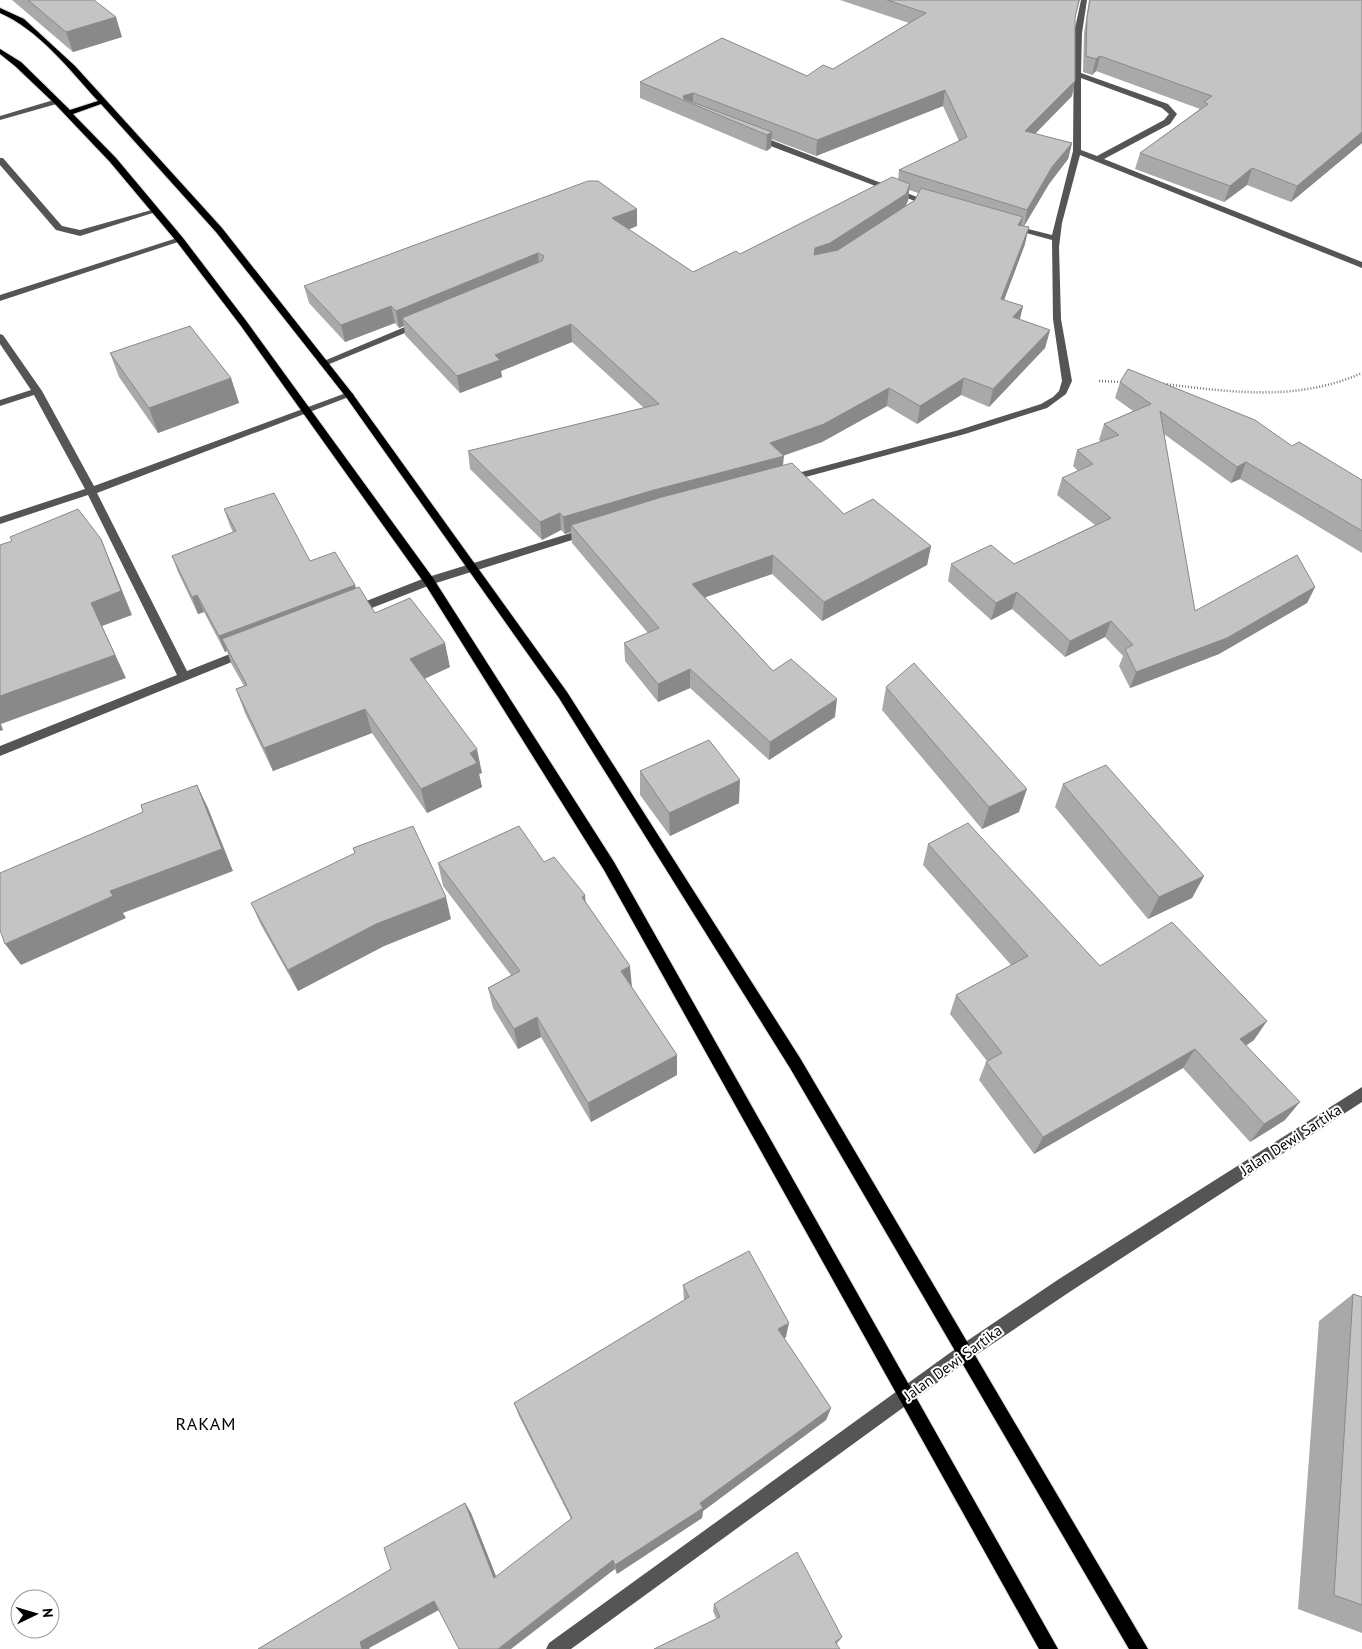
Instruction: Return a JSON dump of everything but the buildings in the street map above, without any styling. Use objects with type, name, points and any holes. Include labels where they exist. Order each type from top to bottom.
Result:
[{"type":"main road","points":[[0,10],[22,20],[37,33],[104,101],[219,230],[349,395],[563,695],[675,868],[795,1063],[1139,1649]]},
{"type":"main road","points":[[0,51],[18,64],[68,113],[112,160],[180,240],[429,581],[609,866],[1049,1649]]},
{"type":"main road","points":[[68,113],[104,101]]},
{"type":"street","points":[[773,482],[962,432],[1044,406],[1056,399],[1062,392],[1067,381],[1057,319],[1054,276],[1056,238],[1077,151],[1078,33],[1084,0]]},
{"type":"street","points":[[1078,74],[1165,106],[1173,114],[1167,122],[1098,159]]},
{"type":"street","points":[[0,118],[56,101]]},
{"type":"street","points":[[749,135],[913,202],[940,207]]},
{"type":"street","points":[[1077,151],[1362,265]]},
{"type":"street","points":[[0,160],[59,228],[69,232],[80,233],[155,211]]},
{"type":"street","points":[[1000,225],[1056,238]]},
{"type":"street","points":[[0,298],[180,240]]},
{"type":"street","points":[[324,363],[432,319]]},
{"type":"street","points":[[0,337],[37,392],[91,491],[183,675]]},
{"type":"street","points":[[0,403],[37,392]]},
{"type":"street","points":[[0,521],[91,491],[349,395]]},
{"type":"street","points":[[347,613],[429,581],[594,530]]},
{"type":"street","points":[[0,751],[183,675],[256,648]]},
{"type":"street","name":"Jalan Dewi Sartika","points":[[555,1649],[964,1353],[1362,1094]]},
{"type":"path","points":[[1162,384],[1238,392],[1302,392],[1362,373]]},
{"type":"path","points":[[1067,381],[1123,382]]},
{"type":"district","name":"RAKAM","points":[[206,1424]]}]
